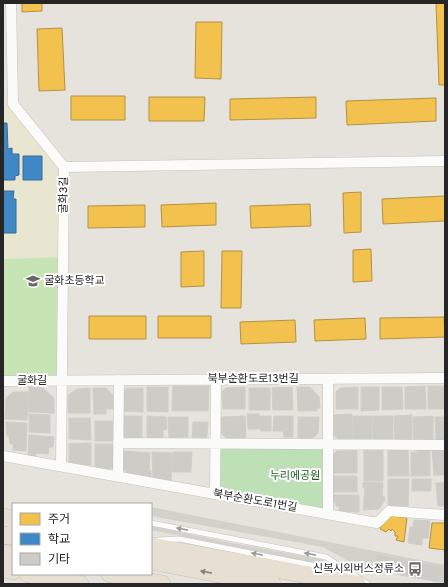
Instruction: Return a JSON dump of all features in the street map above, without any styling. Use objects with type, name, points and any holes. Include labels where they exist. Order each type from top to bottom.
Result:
[{"type":"highway","points":[[152,546],[354,578]]},
{"type":"highway","points":[[152,561],[272,584]]},
{"type":"highway","points":[[33,575],[80,584]]},
{"type":"highway","points":[[115,575],[162,584]]},
{"type":"street","name":"굴화3길","points":[[11,3],[8,104],[64,166],[61,466]]},
{"type":"street","points":[[64,166],[445,161]]},
{"type":"street","name":"북부순환도로13번길","points":[[61,381],[445,378]]},
{"type":"street","points":[[328,379],[328,514]]},
{"type":"street","points":[[118,476],[119,380]]},
{"type":"street","points":[[215,494],[216,380]]},
{"type":"street","name":"굴화길","points":[[3,381],[61,381]]},
{"type":"street","points":[[118,443],[445,445]]},
{"type":"street","name":"북부순환도로1번길","points":[[3,456],[377,522],[389,511],[445,515]]},
{"type":"lane","points":[[152,523],[326,557],[354,578]]},
{"type":"lane","points":[[152,540],[179,539],[354,578],[368,584]]},
{"type":"shaded area","name":"굴화초등학교","points":[[3,103],[13,104],[64,167],[61,381],[3,381]]},
{"type":"shaded area","points":[[152,507],[445,565],[445,583],[357,566],[323,547],[152,516]]},
{"type":"shaded area","points":[[152,526],[324,560],[323,565],[152,530]]},
{"type":"green space","name":"굴화초등학교","points":[[63,257],[61,381],[3,381],[3,259]]},
{"type":"green space","name":"누리에공원","points":[[215,443],[328,444],[328,514],[215,494]]},
{"type":"building: 주거","points":[[22,3],[42,3],[42,11],[22,12]]},
{"type":"building: 주거","points":[[436,3],[445,3],[445,85],[439,85]]},
{"type":"building: 주거","points":[[196,22],[222,22],[221,79],[195,78]]},
{"type":"building: 주거","points":[[62,28],[65,90],[39,91],[37,29]]},
{"type":"building: 주거","points":[[71,96],[125,96],[125,120],[71,120]]},
{"type":"building: 주거","points":[[149,97],[205,97],[204,121],[149,121]]},
{"type":"building: 주거","points":[[316,97],[316,118],[230,120],[230,99]]},
{"type":"building: 주거","points":[[436,98],[436,121],[347,125],[346,101]]},
{"type":"building: 주거","points":[[361,192],[361,232],[344,233],[343,193]]},
{"type":"building: 주거","points":[[445,196],[445,221],[383,224],[382,199]]},
{"type":"building: 주거","points":[[216,203],[216,225],[162,227],[161,205]]},
{"type":"building: 주거","points":[[310,204],[311,226],[251,228],[250,206]]},
{"type":"building: 주거","points":[[145,205],[145,227],[88,228],[88,206]]},
{"type":"building: 주거","points":[[371,249],[372,281],[353,282],[353,250]]},
{"type":"building: 주거","points":[[204,251],[204,286],[181,287],[181,252]]},
{"type":"building: 주거","points":[[222,251],[242,251],[241,308],[221,308]]},
{"type":"building: 주거","points":[[89,316],[146,316],[146,339],[89,339]]},
{"type":"building: 주거","points":[[158,316],[211,316],[211,338],[158,338]]},
{"type":"building: 주거","points":[[444,317],[445,337],[380,339],[380,318]]},
{"type":"building: 주거","points":[[365,318],[366,339],[315,341],[314,320]]},
{"type":"building: 주거","points":[[295,320],[296,342],[241,344],[240,322]]},
{"type":"building: 주거","points":[[393,516],[407,518],[404,542],[396,540],[398,536],[395,536],[395,532],[392,529],[391,531],[389,529],[386,532],[380,529],[385,519]]},
{"type":"building: 주거","points":[[432,523],[445,523],[445,550],[429,548]]},
{"type":"building: 학교","points":[[3,123],[7,123],[8,149],[12,148],[12,154],[19,154],[19,175],[15,176],[15,180],[3,180]]},
{"type":"building: 학교","points":[[23,156],[42,156],[42,180],[23,180]]},
{"type":"building: 학교","points":[[3,191],[14,191],[13,199],[16,199],[16,233],[3,233]]},
{"type":"building: 기타","points":[[173,386],[209,386],[208,411],[172,411]]},
{"type":"building: 기타","points":[[425,386],[426,409],[405,409],[405,387]]},
{"type":"building: 기타","points":[[428,386],[445,386],[445,409],[428,409]]},
{"type":"building: 기타","points":[[29,387],[42,387],[54,398],[54,413],[28,412]]},
{"type":"building: 기타","points":[[147,387],[168,387],[168,412],[147,411]]},
{"type":"building: 기타","points":[[245,387],[245,409],[223,409],[222,392],[226,388]]},
{"type":"building: 기타","points":[[292,387],[293,410],[273,410],[272,388]]},
{"type":"building: 기타","points":[[297,387],[310,387],[319,397],[320,408],[317,408],[317,411],[298,411]]},
{"type":"building: 기타","points":[[358,387],[358,409],[336,409],[336,392],[340,388]]},
{"type":"building: 기타","points":[[361,387],[379,387],[379,410],[361,411]]},
{"type":"building: 기타","points":[[382,387],[402,387],[403,409],[382,410]]},
{"type":"building: 기타","points":[[90,388],[90,413],[68,413],[68,395],[77,389]]},
{"type":"building: 기타","points":[[93,388],[106,388],[114,396],[114,409],[106,409],[106,414],[94,414]]},
{"type":"building: 기타","points":[[127,388],[143,388],[143,412],[122,411],[122,394]]},
{"type":"building: 기타","points":[[249,388],[270,388],[270,410],[249,410]]},
{"type":"building: 기타","points":[[13,392],[28,392],[27,420],[5,419],[6,398]]},
{"type":"building: 기타","points":[[29,414],[50,415],[50,433],[29,432]]},
{"type":"building: 기타","points":[[247,414],[271,416],[271,431],[248,429]]},
{"type":"building: 기타","points":[[352,414],[353,440],[340,441],[334,435],[334,415]]},
{"type":"building: 기타","points":[[412,415],[412,440],[395,440],[394,416]]},
{"type":"building: 기타","points":[[122,416],[142,416],[142,439],[127,439],[121,434]]},
{"type":"building: 기타","points":[[147,416],[166,417],[167,429],[163,430],[163,439],[147,439]]},
{"type":"building: 기타","points":[[245,416],[246,440],[227,439],[221,433],[221,417]]},
{"type":"building: 기타","points":[[274,416],[293,416],[293,437],[284,437],[283,431],[273,431]]},
{"type":"building: 기타","points":[[353,416],[372,416],[372,440],[354,441]]},
{"type":"building: 기타","points":[[373,416],[393,416],[393,440],[373,440]]},
{"type":"building: 기타","points":[[433,416],[433,440],[414,440],[413,417]]},
{"type":"building: 기타","points":[[168,417],[188,417],[188,437],[169,438]]},
{"type":"building: 기타","points":[[298,417],[319,417],[318,433],[313,438],[298,438]]},
{"type":"building: 기타","points":[[435,417],[445,417],[445,441],[436,441]]},
{"type":"building: 기타","points":[[69,418],[90,418],[91,440],[69,439]]},
{"type":"building: 기타","points":[[95,421],[113,421],[114,441],[95,441]]},
{"type":"building: 기타","points":[[6,422],[27,423],[26,451],[13,450],[13,444],[10,444],[9,436],[7,436]]},
{"type":"building: 기타","points":[[193,422],[208,422],[207,436],[204,440],[192,440]]},
{"type":"building: 기타","points":[[29,435],[54,437],[53,447],[49,447],[48,454],[36,453],[36,457],[28,456]]},
{"type":"building: 기타","points":[[91,443],[91,465],[69,465],[69,444]]},
{"type":"building: 기타","points":[[95,444],[113,444],[114,468],[95,469]]},
{"type":"building: 기타","points":[[430,449],[430,476],[411,476],[411,452]]},
{"type":"building: 기타","points":[[432,449],[445,449],[445,475],[434,475]]},
{"type":"building: 기타","points":[[357,450],[357,473],[332,473],[332,456],[337,451]]},
{"type":"building: 기타","points":[[364,450],[383,450],[383,481],[364,481]]},
{"type":"building: 기타","points":[[388,450],[408,450],[409,476],[388,476]]},
{"type":"building: 기타","points":[[123,451],[150,453],[149,470],[151,471],[151,480],[132,476],[123,469],[121,462]]},
{"type":"building: 기타","points":[[152,452],[172,453],[171,483],[153,480]]},
{"type":"building: 기타","points":[[173,452],[192,452],[191,472],[172,472]]},
{"type":"building: 기타","points":[[333,476],[357,476],[357,492],[333,492]]},
{"type":"building: 기타","points":[[388,479],[409,479],[408,506],[388,505]]},
{"type":"building: 기타","points":[[412,479],[431,479],[431,491],[412,491]]},
{"type":"building: 기타","points":[[363,482],[383,483],[382,496],[384,496],[385,500],[379,509],[363,510],[365,488],[363,488]]},
{"type":"building: 기타","points":[[445,482],[445,506],[438,506],[436,483]]},
{"type":"building: 기타","points":[[333,495],[359,495],[359,512],[339,511],[339,506],[336,506],[335,502],[333,502]]},
{"type":"building: 기타","points":[[414,520],[430,521],[428,538],[422,538],[422,545],[408,543],[410,527],[413,527]]},
{"type":"building: 기타","points":[[377,555],[442,567],[439,582],[373,570]]},
{"type":"place","name":"굴화초등학교","points":[[33,281]]},
{"type":"place","name":"신복시외버스정류소","points":[[415,569]]}]
